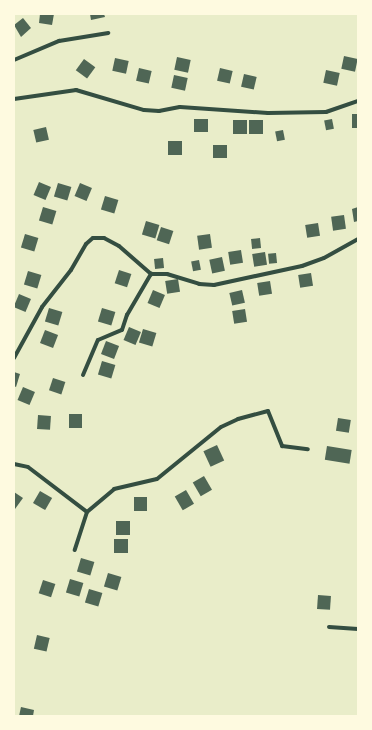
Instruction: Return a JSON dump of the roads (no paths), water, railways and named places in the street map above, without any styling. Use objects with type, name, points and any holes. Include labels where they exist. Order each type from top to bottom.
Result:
[{"type":"street","points":[[14,60],[59,41],[108,33]]},
{"type":"street","points":[[14,99],[72,89],[144,110],[159,111],[180,107],[268,112],[326,112],[358,100]]},
{"type":"street","points":[[14,358],[42,307],[71,270],[86,244],[93,238],[104,238],[119,246],[151,274],[183,277],[199,284],[228,283],[302,266],[324,258],[358,239]]},
{"type":"street","points":[[83,374],[98,340],[122,330],[127,315],[151,274]]},
{"type":"street","points":[[75,550],[87,512],[114,489],[157,479],[221,427],[238,419],[268,411],[282,446],[308,449]]},
{"type":"street","points":[[14,464],[28,467],[87,512]]},
{"type":"street","points":[[329,627],[358,629]]}]
